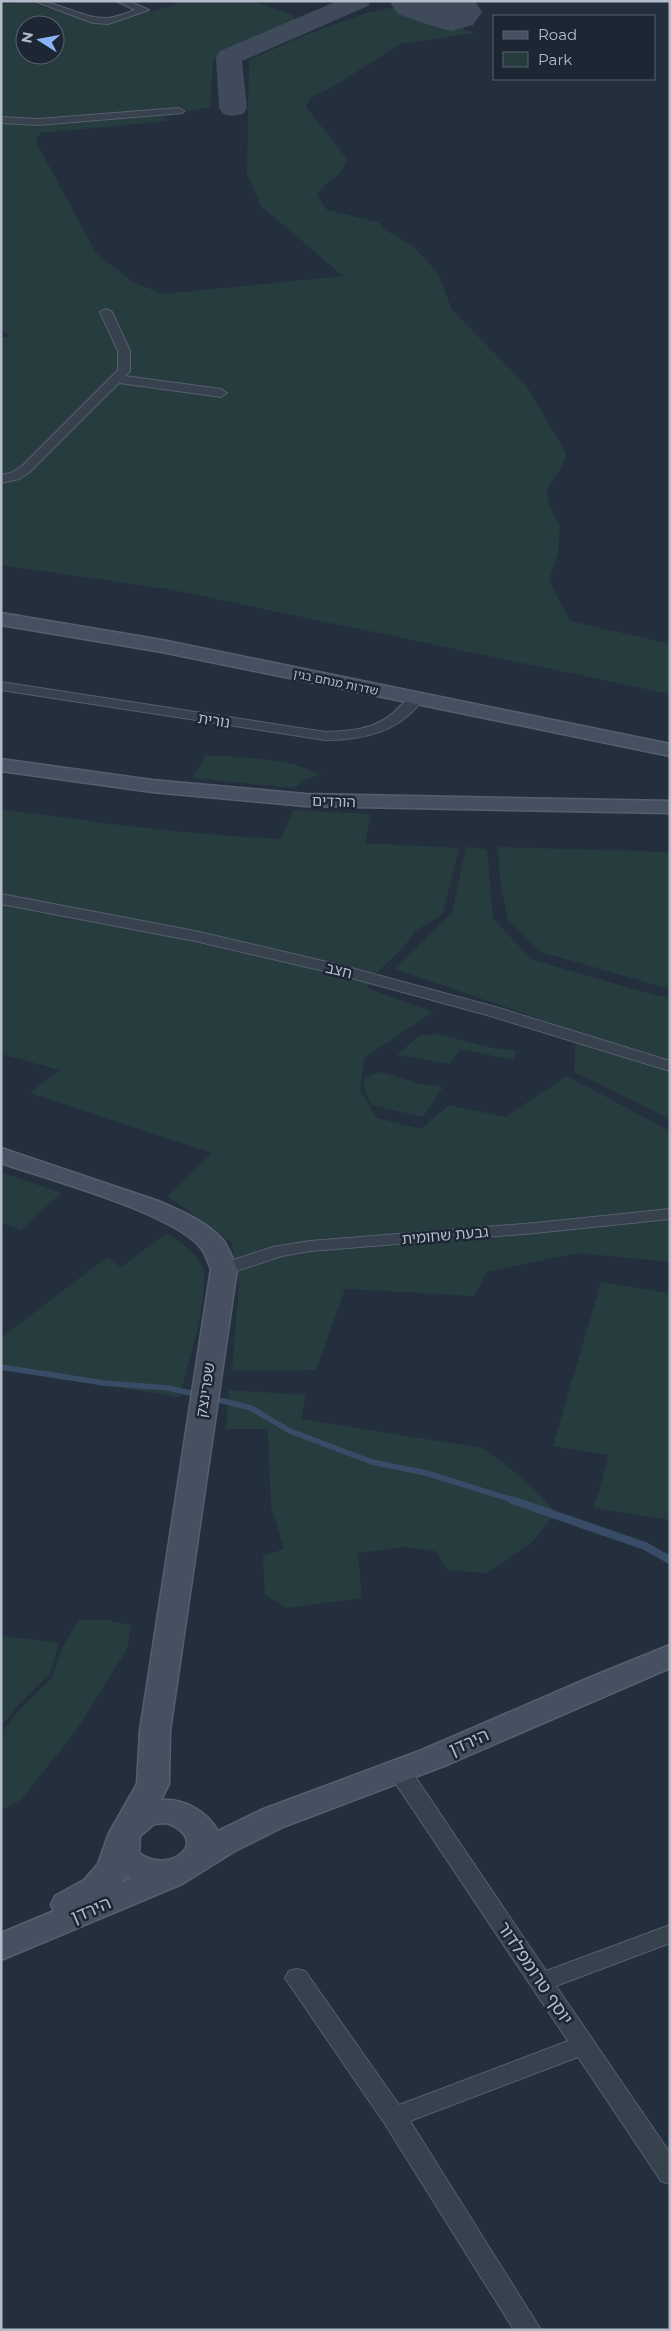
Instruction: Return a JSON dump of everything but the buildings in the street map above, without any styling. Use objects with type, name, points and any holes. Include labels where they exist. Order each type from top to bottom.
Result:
[{"type":"street","points":[[38,1],[94,20],[108,21],[144,10],[120,1]]},
{"type":"street","points":[[1,120],[38,122],[179,111]]},
{"type":"street","points":[[1,479],[15,476],[26,469],[124,372],[124,351],[106,312]]},
{"type":"street","points":[[119,379],[221,394]]},
{"type":"street","name":"שדרות מנחם בגין","points":[[1,619],[162,646],[416,700],[670,750]]},
{"type":"street","name":"נורית","points":[[1,686],[325,736],[346,736],[378,730],[391,723],[416,700]]},
{"type":"street","name":"הורדים","points":[[1,765],[152,786],[305,800],[670,807]]},
{"type":"street","name":"חצב","points":[[1,899],[188,936],[350,972],[478,1008],[670,1066]]},
{"type":"street","points":[[1,1155],[174,1217],[196,1230],[213,1245],[224,1269]]},
{"type":"street","name":"גבעת שחומית","points":[[224,1269],[279,1251],[310,1246],[535,1228],[670,1214]]},
{"type":"street","name":"שפרינצק","points":[[127,1833],[153,1784],[155,1730],[224,1269]]},
{"type":"street","name":"הירדן","points":[[1,1947],[190,1863],[223,1841],[266,1822],[400,1772],[670,1656]]},
{"type":"street","name":"שפרינצק","points":[[155,1766],[172,1800],[188,1817]]},
{"type":"street","name":"יוסף טרומפלדור","points":[[400,1772],[670,2174]]},
{"type":"street","points":[[169,1811],[188,1817],[201,1828],[205,1839],[190,1863],[165,1874],[144,1872],[132,1865],[124,1856],[127,1833],[154,1812],[169,1811]]},
{"type":"street","name":"הירדן","points":[[188,1817],[220,1826],[239,1827],[266,1822]]},
{"type":"street","name":"הירדן","points":[[1,1939],[92,1892],[110,1876],[127,1833]]},
{"type":"street","points":[[541,1982],[670,1934]]},
{"type":"street","points":[[297,1978],[394,2117],[528,2330]]},
{"type":"street","points":[[394,2117],[583,2045]]},
{"type":"green space","points":[[169,1],[253,1],[294,16],[294,23],[225,51],[213,61],[210,107],[164,117],[168,121],[40,133],[36,142],[96,253],[133,282],[163,294],[343,276],[261,206],[247,174],[249,61],[324,28],[387,9],[399,8],[418,12],[475,33],[400,44],[334,86],[310,98],[306,107],[347,159],[337,176],[325,185],[317,195],[327,210],[378,222],[387,231],[412,245],[438,273],[452,310],[526,385],[566,453],[561,468],[546,490],[550,507],[560,526],[558,553],[549,580],[570,621],[670,644],[670,694],[173,590],[1,565],[1,337],[10,337],[1,329],[1,4],[29,2],[101,25],[177,4]]},
{"type":"green space","points":[[206,755],[280,762],[308,769],[321,775],[306,779],[295,788],[192,778]]},
{"type":"green space","points":[[1,809],[176,831],[281,839],[293,810],[371,814],[365,843],[459,848],[442,915],[415,931],[403,948],[374,975],[367,988],[433,1012],[364,1058],[360,1091],[377,1118],[421,1129],[449,1105],[505,1117],[567,1076],[670,1131],[670,1262],[578,1253],[487,1272],[474,1296],[345,1289],[316,1370],[232,1371],[239,1283],[231,1242],[168,1196],[212,1153],[30,1093],[60,1070],[1,1054]]},
{"type":"green space","points":[[466,847],[487,849],[493,919],[533,960],[655,995],[670,997],[670,1119],[574,1072],[576,1031],[394,969],[452,913]]},
{"type":"green space","points":[[498,847],[670,852],[670,989],[541,952],[508,920],[500,882]]},
{"type":"green space","points":[[439,1034],[488,1047],[516,1051],[514,1060],[460,1049],[450,1064],[397,1055],[419,1036]]},
{"type":"green space","points":[[381,1072],[417,1083],[443,1087],[423,1117],[371,1105],[365,1091],[364,1078]]},
{"type":"green space","points":[[1,1172],[61,1193],[21,1230],[1,1223]]},
{"type":"green space","points":[[167,1233],[188,1248],[196,1257],[203,1268],[205,1279],[201,1311],[180,1397],[1,1370],[1,1338],[107,1257],[121,1267]]},
{"type":"green space","points":[[601,1282],[670,1293],[670,1520],[594,1508],[609,1455],[553,1446]]},
{"type":"green space","points":[[229,1390],[306,1395],[301,1419],[482,1448],[522,1478],[556,1513],[532,1542],[487,1573],[448,1570],[435,1551],[407,1547],[358,1553],[362,1598],[286,1608],[265,1595],[263,1556],[284,1549],[271,1506],[268,1429],[226,1429]]},
{"type":"green space","points":[[79,1620],[107,1620],[131,1626],[127,1649],[77,1729],[21,1800],[1,1811],[1,1733],[21,1708],[52,1678],[64,1644]]},
{"type":"green space","points":[[1,1636],[59,1643],[49,1675],[17,1706],[1,1727]]},
{"type":"waterway","points":[[1,1367],[104,1383],[168,1388],[199,1395]]},
{"type":"waterway","points":[[211,1398],[251,1408],[290,1431],[372,1462],[426,1473],[516,1501]]},
{"type":"waterway","points":[[512,1500],[645,1546],[670,1560]]},
{"type":"taxiway","points":[[233,108],[229,57],[359,1]]},
{"type":"runway","points":[[420,1],[451,12]]}]
